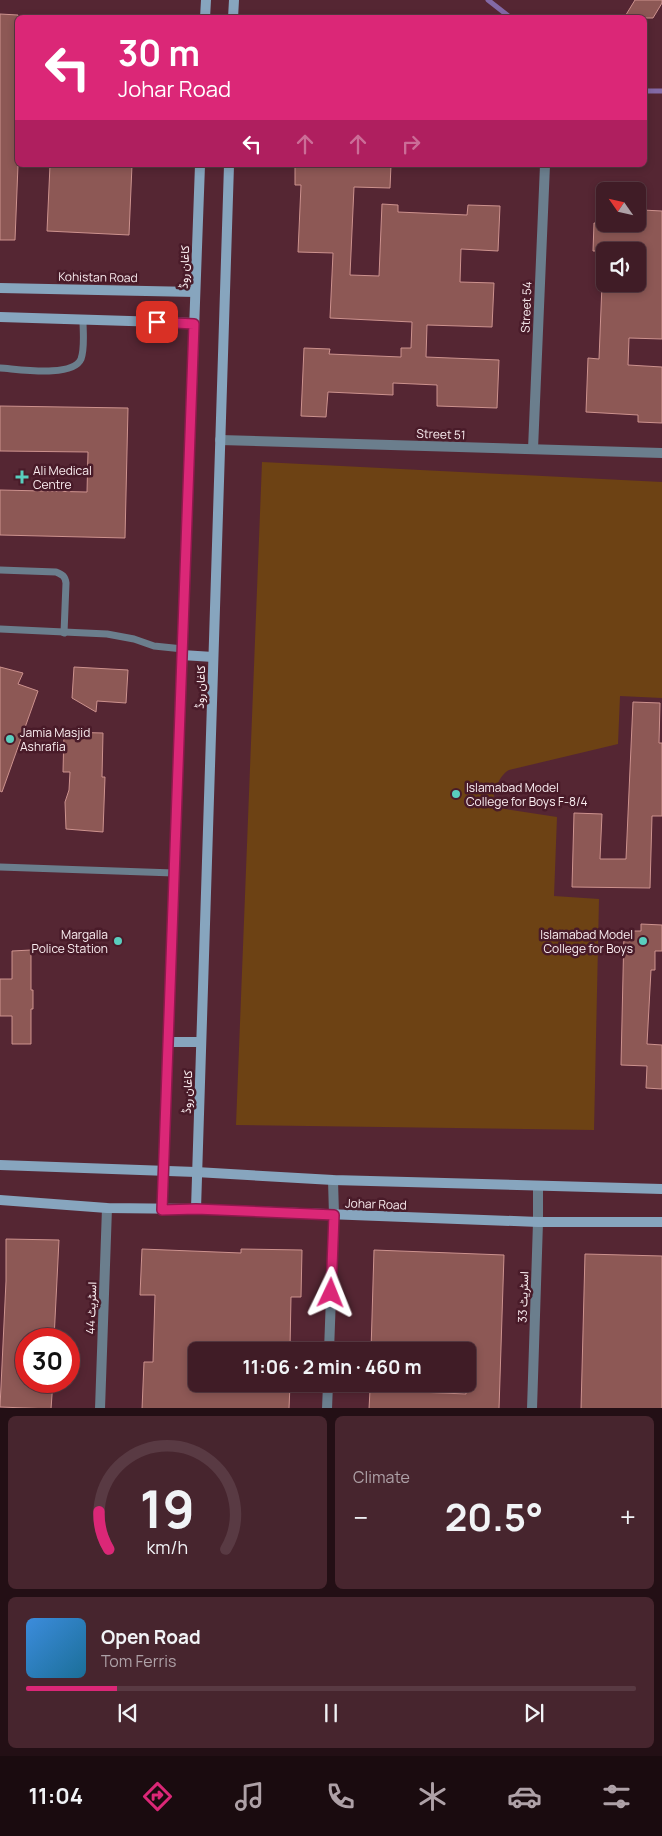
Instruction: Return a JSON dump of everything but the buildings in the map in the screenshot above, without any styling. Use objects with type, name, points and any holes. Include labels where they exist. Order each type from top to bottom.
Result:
[{"type":"street","points":[[205,15],[206,0]]},
{"type":"street","points":[[234,0],[234,15]]},
{"type":"street","name":"کاغان روڈ","points":[[162,1210],[200,167]]},
{"type":"street","name":"کاغان روڈ","points":[[196,1209],[229,167]]},
{"type":"street","name":"Street 54","points":[[532,449],[545,167]]},
{"type":"street","name":"Kohistan Road","points":[[0,288],[195,292]]},
{"type":"street","points":[[0,317],[194,324]]},
{"type":"street","name":"Street 51","points":[[220,440],[662,453]]},
{"type":"street","points":[[182,652],[213,656]]},
{"type":"street","points":[[169,1042],[201,1042]]},
{"type":"street","name":"Johar Road","points":[[0,1165],[196,1172],[333,1180],[662,1189]]},
{"type":"street","points":[[329,1342],[334,1215],[333,1180]]},
{"type":"street","name":"اسٹریٹ 33","points":[[532,1408],[538,1187]]},
{"type":"street","name":"Johar Road","points":[[0,1200],[162,1210],[196,1209],[538,1222],[662,1222]]},
{"type":"street","name":"اسٹریٹ 44","points":[[100,1408],[107,1208]]},
{"type":"street","points":[[327,1408],[328,1392]]},
{"type":"lane","points":[[0,368],[61,370],[75,366],[80,362],[82,356],[83,320]]},
{"type":"lane","points":[[0,570],[56,572],[65,577],[64,633]]},
{"type":"lane","points":[[0,629],[107,634],[182,652]]},
{"type":"lane","points":[[0,867],[174,873]]},
{"type":"shaded area","name":"Islamabad Model College for Boys F-8/4","points":[[262,462],[662,482],[662,698],[620,696],[618,744],[509,770],[499,781],[494,797],[495,806],[499,808],[557,817],[554,896],[599,899],[594,1130],[236,1125]]},
{"type":"waterway","points":[[488,0],[507,15]]},
{"type":"waterway","points":[[647,91],[662,91]]},
{"type":"place","name":"Ali Medical Centre","points":[[22,477]]},
{"type":"place","name":"Jamia Masjid Ashrafia","points":[[10,739]]},
{"type":"place","name":"Islamabad Model College for Boys F-8/4","points":[[456,794]]},
{"type":"place","name":"Margalla Police Station","points":[[118,941]]},
{"type":"place","name":"Islamabad Model College for Boys","points":[[643,941]]},
{"type":"route","points":[[157,322],[194,324],[162,1210],[196,1209],[334,1215],[331,1293]]}]
